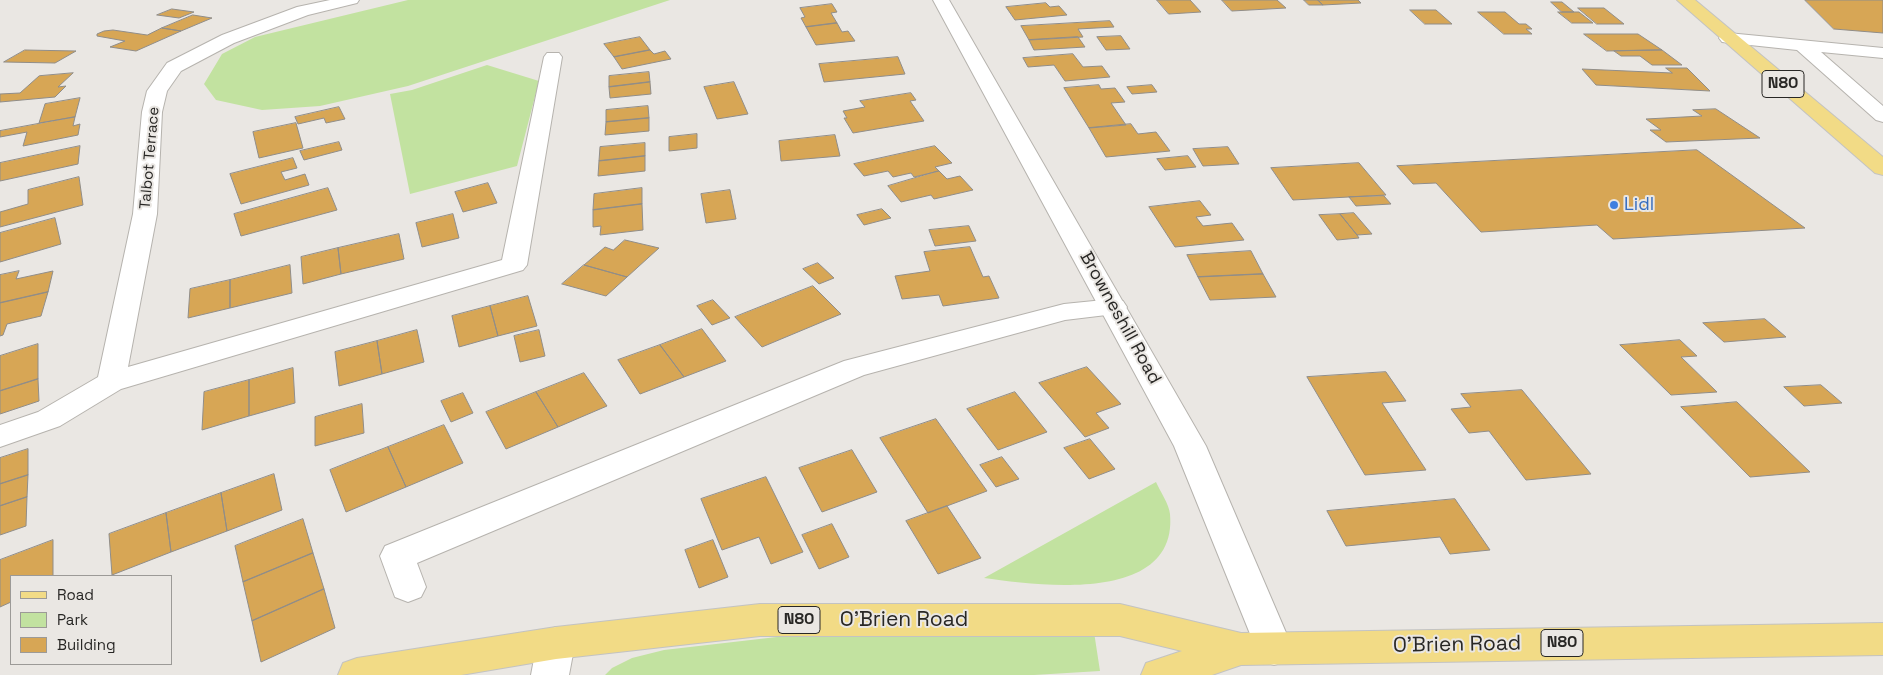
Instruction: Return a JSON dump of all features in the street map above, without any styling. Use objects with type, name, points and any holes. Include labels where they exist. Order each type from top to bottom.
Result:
[{"type":"main road","name":"N80","points":[[1685,0],[1883,168]]},
{"type":"main road","name":"O'Brien Road","points":[[358,675],[553,659],[760,620],[1120,620],[1257,649],[1883,639]]},
{"type":"main road","name":"O'Brien Road","points":[[1160,675],[1257,649]]},
{"type":"street","name":"Talbot Terrace","points":[[111,382],[145,214],[152,112],[157,90],[174,66],[228,39],[303,10],[351,0]]},
{"type":"street","name":"Browneshill Road","points":[[941,0],[1190,446],[1257,649]]},
{"type":"street","points":[[1728,38],[1883,53]]},
{"type":"street","points":[[1802,45],[1883,116]]},
{"type":"street","points":[[0,436],[49,419],[111,382],[514,265],[553,57]]},
{"type":"street","points":[[408,587],[397,556],[854,368],[1064,312],[1114,308]]},
{"type":"green space","points":[[408,0],[670,0],[408,86],[320,106],[262,110],[216,100],[204,84],[222,54],[255,37]]},
{"type":"green space","points":[[487,65],[539,81],[517,166],[410,194],[390,94],[412,90]]},
{"type":"green space","points":[[1156,482],[1170,514],[1167,543],[1152,563],[1129,576],[1101,583],[1069,585],[1037,584],[984,578]]},
{"type":"green space","points":[[1094,632],[1100,671],[1034,675],[605,675],[612,668],[632,658],[664,650],[794,635]]},
{"type":"building","points":[[1157,0],[1190,0],[1201,12],[1169,14]]},
{"type":"building","points":[[1222,0],[1277,0],[1286,8],[1232,11]]},
{"type":"building","points":[[1304,0],[1318,0],[1323,5],[1309,5]]},
{"type":"building","points":[[1318,0],[1358,0],[1361,3],[1323,5]]},
{"type":"building","points":[[1805,0],[1883,0],[1883,33],[1834,29]]},
{"type":"building","points":[[1551,2],[1562,2],[1574,12],[1562,12]]},
{"type":"building","points":[[1046,3],[1050,7],[1059,6],[1067,15],[1015,20],[1006,7]]},
{"type":"building","points":[[832,4],[837,12],[831,13],[837,23],[806,27],[801,18],[805,17],[800,8]]},
{"type":"building","points":[[1578,8],[1604,8],[1624,24],[1597,24]]},
{"type":"building","points":[[172,9],[194,12],[179,18],[157,15]]},
{"type":"building","points":[[1410,10],[1436,10],[1452,24],[1425,24]]},
{"type":"building","points":[[1478,12],[1505,12],[1519,24],[1526,24],[1532,29],[1526,29],[1532,34],[1504,34]]},
{"type":"building","points":[[1558,12],[1579,12],[1593,23],[1572,23]]},
{"type":"building","points":[[193,15],[212,18],[181,31],[162,28]]},
{"type":"building","points":[[1110,21],[1114,27],[1078,29],[1083,37],[1029,40],[1021,26]]},
{"type":"building","points":[[837,23],[842,32],[848,31],[855,41],[816,45],[806,27]]},
{"type":"building","points":[[162,28],[181,31],[136,51],[110,47],[125,41],[97,36],[97,34],[104,31],[113,30],[147,35]]},
{"type":"building","points":[[1584,34],[1638,34],[1662,50],[1607,51]]},
{"type":"building","points":[[1121,36],[1130,49],[1106,50],[1097,37]]},
{"type":"building","points":[[640,37],[650,50],[614,57],[604,44]]},
{"type":"building","points":[[1078,37],[1085,47],[1034,50],[1029,40]]},
{"type":"building","points":[[25,50],[76,51],[55,63],[4,62]]},
{"type":"building","points":[[650,50],[654,54],[665,51],[671,59],[622,69],[614,57]]},
{"type":"building","points":[[1662,50],[1682,65],[1652,65],[1640,56],[1621,56],[1614,51]]},
{"type":"building","points":[[1073,54],[1083,67],[1102,66],[1110,77],[1065,81],[1054,65],[1028,67],[1023,58]]},
{"type":"building","points":[[898,57],[905,74],[824,82],[819,64]]},
{"type":"building","points":[[1666,68],[1687,68],[1710,91],[1596,85],[1582,69],[1672,73]]},
{"type":"building","points":[[649,72],[650,82],[609,87],[609,76]]},
{"type":"building","points":[[73,73],[58,87],[66,86],[55,97],[0,102],[0,94],[20,93],[39,76]]},
{"type":"building","points":[[650,82],[651,94],[610,98],[609,87]]},
{"type":"building","points":[[734,82],[748,114],[717,119],[704,87]]},
{"type":"building","points":[[1099,85],[1101,89],[1115,88],[1125,102],[1111,103],[1126,125],[1089,128],[1064,88]]},
{"type":"building","points":[[1152,85],[1157,92],[1132,94],[1127,87]]},
{"type":"building","points":[[911,93],[916,100],[910,101],[924,121],[853,133],[844,118],[847,118],[843,111],[865,107],[860,101]]},
{"type":"building","points":[[80,98],[75,117],[39,123],[45,104]]},
{"type":"building","points":[[648,106],[649,118],[606,122],[606,110]]},
{"type":"building","points":[[339,107],[345,119],[326,123],[324,118],[298,124],[295,117]]},
{"type":"building","points":[[1716,109],[1760,138],[1666,142],[1650,130],[1661,130],[1646,119],[1702,116],[1693,110]]},
{"type":"building","points":[[75,117],[73,126],[80,124],[78,135],[23,146],[27,132],[0,137],[0,131]]},
{"type":"building","points":[[649,118],[649,131],[605,135],[606,122]]},
{"type":"building","points":[[296,123],[303,148],[259,158],[253,132]]},
{"type":"building","points":[[1131,124],[1138,134],[1156,132],[1170,151],[1106,157],[1089,128]]},
{"type":"building","points":[[697,134],[697,148],[669,151],[669,137]]},
{"type":"building","points":[[835,135],[840,156],[781,161],[779,141]]},
{"type":"building","points":[[339,142],[342,150],[304,160],[300,151]]},
{"type":"building","points":[[645,143],[645,156],[599,161],[600,147]]},
{"type":"building","points":[[80,146],[78,164],[0,181],[0,163]]},
{"type":"building","points":[[935,146],[952,163],[935,167],[939,171],[914,177],[911,173],[893,177],[888,171],[864,176],[854,164]]},
{"type":"building","points":[[1228,147],[1239,164],[1203,166],[1193,149]]},
{"type":"building","name":"Lidl","points":[[1697,150],[1805,228],[1613,239],[1597,225],[1481,232],[1436,183],[1413,184],[1397,166]]},
{"type":"building","points":[[645,156],[645,171],[598,176],[599,161]]},
{"type":"building","points":[[1188,156],[1196,167],[1165,170],[1157,159]]},
{"type":"building","points":[[293,158],[297,168],[281,172],[285,180],[305,174],[309,185],[241,204],[230,174]]},
{"type":"building","points":[[1359,163],[1386,195],[1293,200],[1271,168]]},
{"type":"building","points":[[939,171],[947,179],[960,176],[973,190],[934,199],[931,195],[901,202],[888,186]]},
{"type":"building","points":[[79,177],[83,205],[0,227],[0,212],[28,204],[28,190]]},
{"type":"building","points":[[488,183],[497,203],[463,212],[455,192]]},
{"type":"building","points":[[328,188],[337,210],[241,236],[234,214]]},
{"type":"building","points":[[642,188],[642,204],[593,210],[594,194]]},
{"type":"building","points":[[730,190],[736,219],[706,223],[701,194]]},
{"type":"building","points":[[1384,196],[1391,204],[1356,206],[1349,197]]},
{"type":"building","points":[[1200,201],[1211,215],[1196,217],[1203,226],[1232,223],[1244,240],[1175,247],[1149,207]]},
{"type":"building","points":[[642,204],[643,230],[600,235],[601,226],[593,227],[593,210]]},
{"type":"building","points":[[882,209],[891,218],[864,225],[857,215]]},
{"type":"building","points":[[1354,213],[1372,234],[1357,235],[1340,214]]},
{"type":"building","points":[[453,214],[459,238],[422,247],[416,223]]},
{"type":"building","points":[[1340,214],[1359,238],[1337,240],[1319,215]]},
{"type":"building","points":[[55,218],[61,244],[0,262],[0,233]]},
{"type":"building","points":[[969,226],[976,241],[935,246],[929,230]]},
{"type":"building","points":[[399,234],[404,259],[341,274],[338,248]]},
{"type":"building","points":[[625,240],[659,248],[627,277],[584,265],[605,247],[613,250]]},
{"type":"building","points":[[970,247],[983,277],[989,276],[999,298],[943,306],[939,295],[902,299],[895,276],[930,271],[924,252]]},
{"type":"building","points":[[338,248],[341,274],[303,284],[301,257]]},
{"type":"building","points":[[1251,251],[1263,274],[1198,277],[1187,255]]},
{"type":"building","points":[[818,263],[834,278],[819,284],[803,269]]},
{"type":"building","points":[[290,265],[292,293],[230,308],[230,280]]},
{"type":"building","points":[[584,265],[627,277],[606,296],[562,284]]},
{"type":"building","points":[[19,271],[16,279],[53,271],[48,292],[0,303],[0,275]]},
{"type":"building","points":[[1263,274],[1276,297],[1210,300],[1198,277]]},
{"type":"building","points":[[230,280],[230,308],[188,318],[190,289]]},
{"type":"building","points":[[813,286],[841,314],[762,347],[735,317]]},
{"type":"building","points":[[48,292],[41,316],[7,324],[3,335],[0,336],[0,303]]},
{"type":"building","points":[[528,296],[537,326],[498,336],[490,306]]},
{"type":"building","points":[[713,300],[730,318],[712,325],[697,306]]},
{"type":"building","points":[[490,306],[498,336],[459,347],[452,316]]},
{"type":"building","points":[[1765,319],[1786,337],[1724,342],[1703,323]]},
{"type":"building","points":[[702,329],[726,361],[684,377],[660,345]]},
{"type":"building","points":[[417,330],[424,362],[382,374],[377,341]]},
{"type":"building","points":[[539,330],[545,356],[520,362],[514,336]]},
{"type":"building","points":[[1680,340],[1697,356],[1681,357],[1717,392],[1671,395],[1620,345]]},
{"type":"building","points":[[377,341],[382,374],[339,386],[335,352]]},
{"type":"building","points":[[38,344],[38,379],[0,391],[0,356]]},
{"type":"building","points":[[660,345],[684,377],[640,394],[618,360]]},
{"type":"building","points":[[1087,367],[1121,404],[1096,413],[1109,428],[1085,437],[1039,383]]},
{"type":"building","points":[[293,368],[295,403],[249,416],[249,380]]},
{"type":"building","points":[[1386,372],[1406,401],[1382,403],[1426,470],[1365,475],[1307,377]]},
{"type":"building","points":[[584,373],[607,406],[558,427],[536,392]]},
{"type":"building","points":[[38,379],[39,401],[0,414],[0,391]]},
{"type":"building","points":[[249,380],[249,416],[202,430],[204,392]]},
{"type":"building","points":[[1821,385],[1842,403],[1804,406],[1784,387]]},
{"type":"building","points":[[1522,390],[1591,474],[1526,480],[1489,431],[1469,433],[1451,409],[1471,407],[1461,394]]},
{"type":"building","points":[[536,392],[558,427],[506,449],[486,412]]},
{"type":"building","points":[[1015,392],[1047,432],[998,450],[967,409]]},
{"type":"building","points":[[463,393],[473,413],[451,422],[441,401]]},
{"type":"building","points":[[1737,402],[1810,472],[1750,477],[1681,407]]},
{"type":"building","points":[[362,404],[364,433],[315,446],[315,417]]},
{"type":"building","points":[[936,419],[987,491],[928,513],[880,438]]},
{"type":"building","points":[[444,425],[463,463],[406,487],[388,447]]},
{"type":"building","points":[[1090,439],[1115,469],[1089,479],[1064,448]]},
{"type":"building","points":[[388,447],[406,487],[346,512],[330,470]]},
{"type":"building","points":[[28,449],[28,475],[0,484],[0,458]]},
{"type":"building","points":[[852,450],[877,492],[822,512],[799,468]]},
{"type":"building","points":[[1002,457],[1019,479],[996,487],[980,465]]},
{"type":"building","points":[[274,474],[282,510],[227,531],[221,493]]},
{"type":"building","points":[[28,475],[27,497],[0,506],[0,484]]},
{"type":"building","points":[[766,477],[803,552],[771,564],[759,537],[722,550],[701,499]]},
{"type":"building","points":[[221,493],[227,531],[171,552],[166,513]]},
{"type":"building","points":[[27,497],[26,526],[0,535],[0,506]]},
{"type":"building","points":[[1455,499],[1490,550],[1450,554],[1440,537],[1346,546],[1327,511]]},
{"type":"building","points":[[947,506],[981,558],[938,574],[906,521]]},
{"type":"building","points":[[166,513],[171,552],[112,575],[109,534]]},
{"type":"building","points":[[303,519],[313,553],[243,582],[235,546]]},
{"type":"building","points":[[832,524],[849,557],[819,569],[802,535]]},
{"type":"building","points":[[53,540],[53,575],[10,575],[10,602],[0,607],[0,560]]},
{"type":"building","points":[[713,540],[728,577],[699,588],[685,550]]},
{"type":"building","points":[[313,553],[324,589],[252,621],[243,582]]},
{"type":"building","points":[[324,589],[335,628],[261,662],[252,621]]},
{"type":"place","name":"Lidl","points":[[1614,205]]}]
